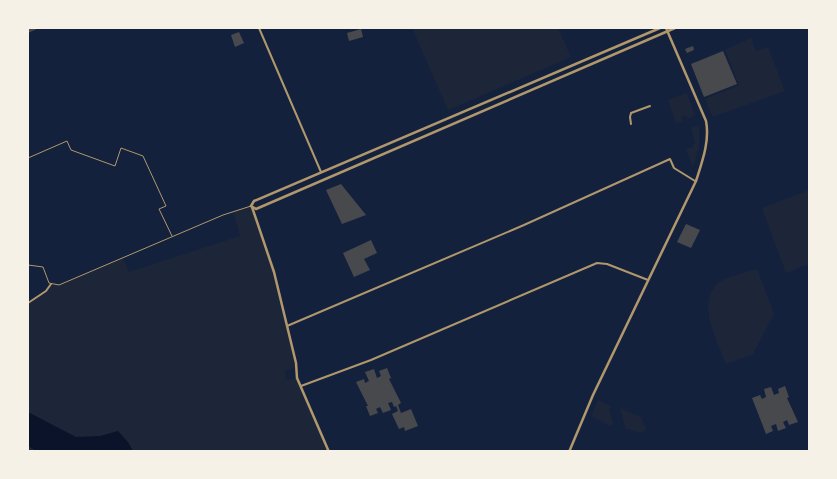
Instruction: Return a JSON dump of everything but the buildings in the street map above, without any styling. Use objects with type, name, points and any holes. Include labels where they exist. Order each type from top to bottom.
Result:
[{"type":"street","points":[[259,28],[321,172]]},
{"type":"street","points":[[251,206],[254,201],[660,28]]},
{"type":"street","points":[[251,206],[256,209],[667,29],[675,28]]},
{"type":"street","points":[[569,452],[593,395],[696,181],[705,148],[707,127],[667,29]]},
{"type":"street","points":[[631,124],[630,117],[632,113],[650,106]]},
{"type":"street","points":[[286,326],[516,228],[670,159],[674,168],[696,181]]},
{"type":"street","points":[[251,206],[274,272],[297,378],[329,452]]},
{"type":"street","points":[[300,386],[372,360],[597,263],[606,264],[648,280]]},
{"type":"street","points":[[28,304],[46,291],[51,284]]},
{"type":"lane","points":[[28,158],[67,141],[71,150],[115,166],[122,148],[143,156],[166,206],[159,209],[172,237]]},
{"type":"lane","points":[[28,265],[43,266],[49,283],[58,285],[223,215],[251,206]]},
{"type":"shaded area","points":[[412,28],[558,28],[571,57],[448,110]]},
{"type":"shaded area","points":[[751,38],[756,51],[768,47],[785,91],[712,116],[705,99],[739,85],[725,50]]},
{"type":"shaded area","points":[[687,93],[695,116],[687,119],[686,115],[681,117],[683,121],[676,123],[668,100]]},
{"type":"shaded area","points":[[699,125],[699,146],[693,167],[686,149],[693,147],[695,142],[691,128]]},
{"type":"shaded area","points":[[809,190],[809,264],[786,273],[762,208]]},
{"type":"shaded area","points":[[251,206],[274,272],[296,367],[285,371],[286,380],[297,378],[329,451],[28,451],[28,302],[46,291],[51,284],[59,285],[123,258],[129,272],[240,236],[233,211]]},
{"type":"shaded area","points":[[757,269],[774,314],[753,354],[726,364],[711,323],[708,302],[711,292],[717,284],[724,280]]},
{"type":"shaded area","points":[[598,400],[611,406],[609,410],[613,422],[611,426],[591,416]]},
{"type":"shaded area","points":[[620,408],[641,417],[646,429],[641,433],[626,430]]},
{"type":"shaded area","points":[[28,412],[76,437],[100,436],[118,431],[133,451],[36,451],[28,446]]}]
